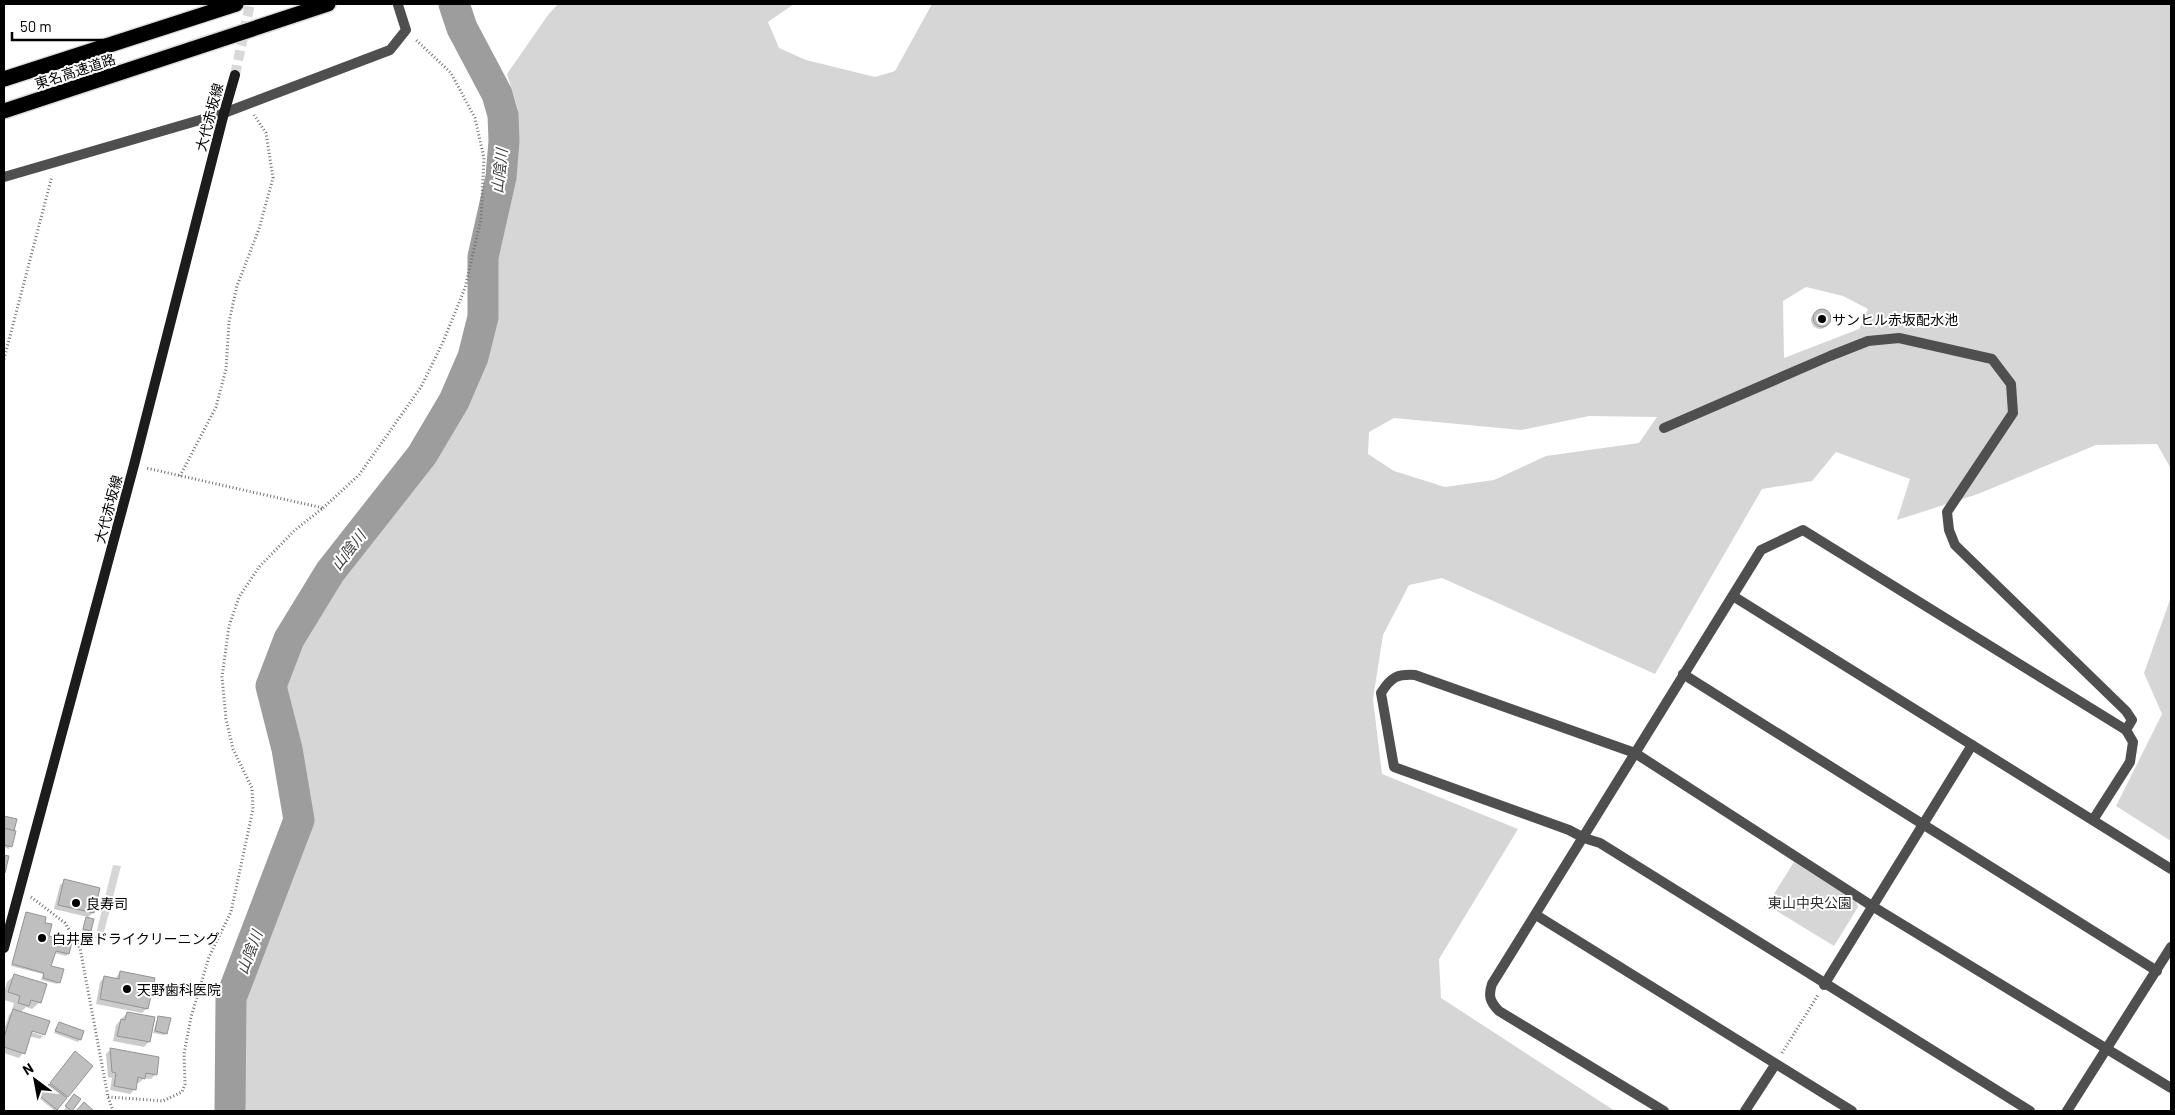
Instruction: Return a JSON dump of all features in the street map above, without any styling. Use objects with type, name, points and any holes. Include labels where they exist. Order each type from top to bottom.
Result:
[{"type":"highway","name":"東名高速道路","points":[[4,79],[236,4]]},
{"type":"highway","name":"東名高速道路","points":[[4,111],[328,4]]},
{"type":"main road","name":"大代赤坂線","points":[[4,948],[134,465],[235,75]]},
{"type":"street","points":[[4,177],[224,113],[390,50],[406,30],[398,4]]},
{"type":"street","points":[[1664,428],[1868,341],[1899,338],[1992,359],[2011,384],[2013,412],[1947,512],[1949,530],[1955,545],[2126,711],[2132,720],[2126,730]]},
{"type":"street","points":[[1664,1111],[1499,1011],[1491,1003],[1489,993],[1492,984],[1761,550],[1803,530],[2126,730],[2133,742],[2130,762],[2093,820]]},
{"type":"street","points":[[1733,596],[2171,869]]},
{"type":"street","points":[[1683,674],[2157,971]]},
{"type":"street","points":[[2030,1111],[1824,985],[1600,843],[1394,767],[1383,713],[1381,693],[1384,687],[1395,677],[1415,675],[1635,752],[1872,906],[2171,1088]]},
{"type":"street","points":[[1824,985],[1972,746]]},
{"type":"street","points":[[1536,915],[1852,1111]]},
{"type":"street","points":[[2067,1111],[2171,947]]},
{"type":"street","points":[[1744,1111],[1775,1064]]},
{"type":"path","points":[[108,1097],[162,1101],[182,1092],[185,1084],[184,1054],[191,1017],[209,957],[231,912],[253,809],[252,788],[233,749],[226,719],[222,677],[229,626],[239,597],[259,567],[296,530],[359,475],[421,387],[464,288],[481,219],[484,158],[475,118],[451,73],[406,30]]},
{"type":"path","points":[[180,476],[216,407],[226,369],[229,322],[237,286],[259,229],[273,178],[266,133],[255,115],[224,113]]},
{"type":"path","points":[[4,359],[55,162]]},
{"type":"path","points":[[134,465],[323,508]]},
{"type":"path","points":[[20,888],[65,923],[80,948],[112,1111]]},
{"type":"path","points":[[1775,1064],[1824,985]]},
{"type":"green space","points":[[558,4],[794,4],[768,22],[779,48],[806,60],[875,77],[895,71],[932,4],[2171,4],[2171,469],[2157,444],[2096,445],[1978,494],[1897,520],[1910,479],[1836,452],[1812,481],[1762,489],[1655,674],[1442,578],[1409,585],[1383,635],[1373,699],[1382,774],[1518,829],[1439,959],[1441,998],[1615,1111],[241,1111],[242,993],[290,858],[306,801],[279,681],[304,629],[341,572],[428,464],[470,394],[493,322],[494,259],[502,190],[518,109],[507,74],[548,15]],"holes":[[[1806,287],[1843,296],[1868,309],[1859,329],[1784,358],[1783,301]],[[1589,416],[1657,417],[1639,443],[1546,456],[1494,480],[1445,487],[1394,471],[1368,454],[1369,432],[1394,418],[1521,430]]]},
{"type":"green space","points":[[2171,597],[2171,841],[2116,806],[2162,714],[2144,673]]},
{"type":"green space","name":"東山中央公園","points":[[1794,862],[1856,901],[1858,907],[1834,946],[1767,905]]},
{"type":"green space","points":[[113,865],[121,866],[102,940],[95,938]]},
{"type":"building","name":"サンヒル赤坂配水池","points":[[1818,309],[1826,309],[1831,314],[1829,325],[1818,327],[1813,322],[1813,314]]},
{"type":"building","points":[[4,816],[17,819],[14,831],[4,828]]},
{"type":"building","points":[[4,828],[16,831],[12,847],[4,845]]},
{"type":"building","points":[[4,855],[9,856],[5,873],[4,872]]},
{"type":"building","points":[[64,879],[100,888],[94,913],[58,905]]},
{"type":"building","name":"白井屋ドライクリーニング","points":[[26,912],[46,917],[45,923],[52,924],[49,936],[72,942],[69,954],[56,951],[51,966],[64,969],[60,983],[43,978],[44,973],[12,964]]},
{"type":"building","points":[[86,917],[94,919],[91,931],[83,929]]},
{"type":"building","name":"天野歯科医院","points":[[120,971],[155,978],[148,1009],[100,999],[104,976],[119,979]]},
{"type":"building","points":[[14,974],[47,984],[41,1003],[31,1000],[29,1006],[18,1003],[20,996],[8,992]]},
{"type":"building","points":[[13,1009],[50,1021],[45,1035],[32,1031],[25,1054],[4,1047],[4,1037]]},
{"type":"building","points":[[127,1012],[155,1017],[150,1042],[117,1036],[121,1019],[125,1020]]},
{"type":"building","points":[[158,1016],[171,1018],[167,1034],[155,1031]]},
{"type":"building","points":[[59,1022],[84,1031],[81,1040],[55,1031]]},
{"type":"building","points":[[110,1048],[159,1057],[157,1075],[146,1073],[145,1079],[138,1077],[136,1090],[114,1086],[116,1073],[112,1072]]},
{"type":"building","points":[[75,1051],[93,1066],[68,1097],[50,1083]]},
{"type":"building","points":[[49,1084],[67,1098],[57,1110],[40,1096]]},
{"type":"building","points":[[74,1094],[81,1099],[72,1111],[65,1106]]},
{"type":"building","points":[[84,1102],[94,1111],[76,1111]]},
{"type":"waterway","name":"山陰川","points":[[230,1111],[231,998],[299,820],[287,749],[271,686],[289,639],[330,572],[422,455],[454,401],[473,357],[483,317],[483,257],[501,177],[504,141],[503,115],[497,94],[462,28],[454,4]]},
{"type":"tunnel","points":[[235,75],[250,4]]},
{"type":"place","name":"サンヒル赤坂配水池","points":[[1822,319]]},
{"type":"place","name":"良寿司","points":[[76,903]]},
{"type":"place","name":"白井屋ドライクリーニング","points":[[42,938]]},
{"type":"place","name":"天野歯科医院","points":[[127,989]]}]
